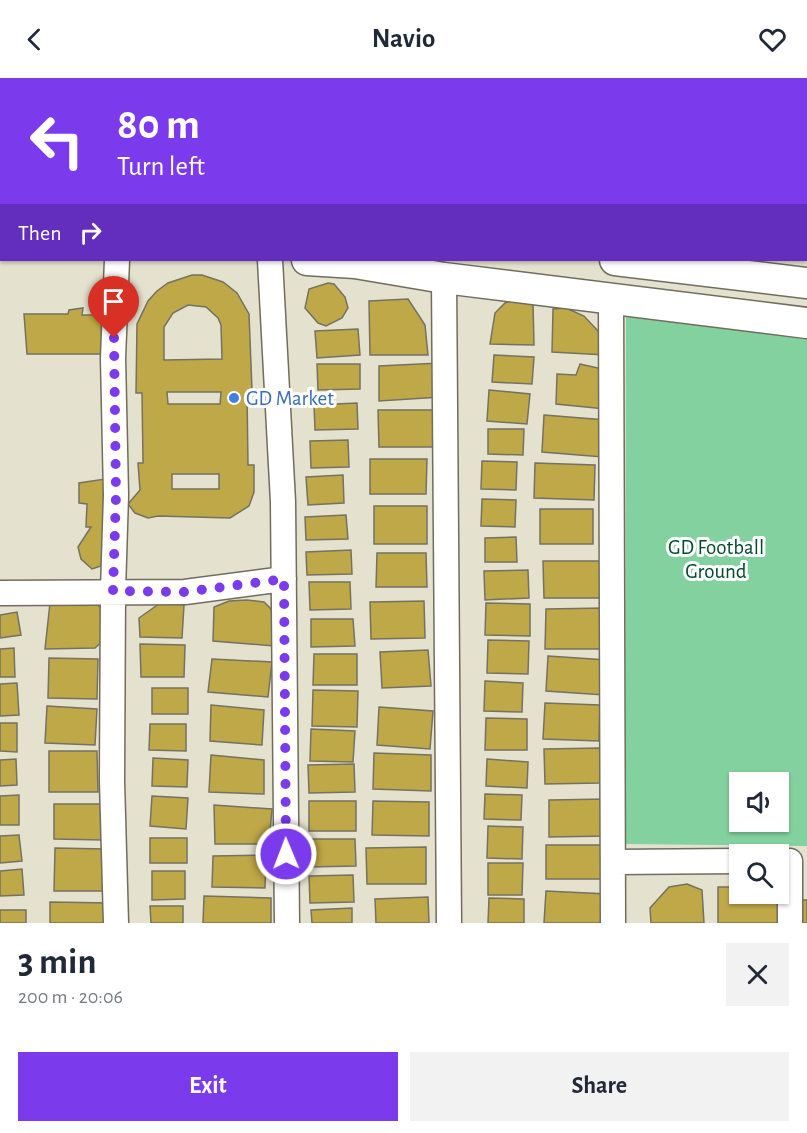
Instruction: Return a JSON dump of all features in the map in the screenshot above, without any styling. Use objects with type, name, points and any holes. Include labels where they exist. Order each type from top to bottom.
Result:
[{"type":"street","points":[[116,923],[112,781],[116,495],[113,358],[117,261]]},
{"type":"street","points":[[270,261],[283,502],[287,923]]},
{"type":"street","points":[[324,261],[355,263],[444,279],[807,323]]},
{"type":"street","points":[[623,261],[807,283]]},
{"type":"street","points":[[444,279],[449,923]]},
{"type":"street","points":[[610,299],[613,923]]},
{"type":"street","points":[[0,594],[185,592],[284,579]]},
{"type":"street","points":[[613,862],[729,861]]},
{"type":"street","points":[[790,923],[792,861]]},
{"type":"green space","name":"GD Football Ground","points":[[626,314],[807,334],[807,846],[789,844],[625,844]]},
{"type":"building","name":"GD Market","points":[[192,275],[202,275],[223,282],[237,293],[249,314],[252,390],[247,391],[248,465],[254,465],[254,492],[249,506],[230,518],[158,516],[148,518],[135,513],[128,504],[140,490],[138,463],[143,463],[142,393],[136,393],[137,324],[148,301],[168,283]],"holes":[[[188,305],[206,307],[218,318],[221,325],[222,359],[164,360],[164,327],[173,313]],[[167,392],[221,392],[220,404],[168,404]],[[172,474],[219,474],[219,489],[172,489]]]},
{"type":"building","points":[[328,283],[334,284],[345,297],[348,308],[342,318],[326,326],[318,323],[305,308],[309,289]]},
{"type":"building","points":[[408,299],[425,325],[428,355],[370,355],[369,301]]},
{"type":"building","points":[[517,299],[533,304],[534,345],[490,344],[495,313],[505,303]]},
{"type":"building","points":[[83,308],[82,315],[101,315],[102,354],[27,354],[24,314],[68,314],[69,310]]},
{"type":"building","points":[[566,308],[584,316],[599,332],[605,355],[552,352],[553,309]]},
{"type":"building","points":[[358,329],[360,355],[317,358],[315,331]]},
{"type":"building","points":[[494,355],[534,357],[532,384],[492,382]]},
{"type":"building","points":[[440,363],[441,397],[379,401],[379,366]]},
{"type":"building","points":[[317,364],[360,364],[360,389],[318,390]]},
{"type":"building","points":[[580,364],[607,370],[605,409],[556,404],[557,374],[576,375]]},
{"type":"building","points":[[489,390],[530,394],[527,424],[487,421]]},
{"type":"building","points":[[357,403],[358,429],[315,430],[314,405]]},
{"type":"building","points":[[378,410],[441,410],[441,447],[379,447]]},
{"type":"building","points":[[544,415],[606,420],[603,457],[542,452]]},
{"type":"building","points":[[488,429],[524,429],[523,455],[488,454]]},
{"type":"building","points":[[348,440],[349,467],[311,468],[310,441]]},
{"type":"building","points":[[370,459],[427,459],[426,494],[370,494]]},
{"type":"building","points":[[482,461],[517,462],[516,490],[481,489]]},
{"type":"building","points":[[535,463],[595,465],[594,500],[534,498]]},
{"type":"building","points":[[343,475],[344,503],[308,505],[306,477]]},
{"type":"building","points":[[105,479],[107,564],[92,569],[81,559],[78,547],[91,527],[86,527],[87,504],[79,503],[79,483]]},
{"type":"building","points":[[482,499],[516,500],[515,527],[481,526]]},
{"type":"building","points":[[374,506],[427,506],[427,544],[374,544]]},
{"type":"building","points":[[540,509],[593,509],[593,544],[540,544]]},
{"type":"building","points":[[346,515],[348,539],[306,540],[305,517]]},
{"type":"building","points":[[516,537],[517,562],[485,562],[485,538]]},
{"type":"building","points":[[351,550],[352,574],[307,575],[306,552]]},
{"type":"building","points":[[377,553],[426,553],[427,587],[376,587]]},
{"type":"building","points":[[543,561],[600,561],[601,598],[544,598]]},
{"type":"building","points":[[528,570],[529,598],[485,600],[484,571]]},
{"type":"building","points":[[309,582],[350,582],[351,609],[310,610]]},
{"type":"building","points":[[163,601],[184,605],[182,638],[140,637],[139,618]]},
{"type":"building","points":[[229,601],[264,602],[271,609],[276,625],[274,646],[213,641],[214,607]]},
{"type":"building","points":[[424,601],[425,638],[371,639],[370,602]]},
{"type":"building","points":[[95,602],[102,609],[106,638],[95,648],[45,649],[50,603]]},
{"type":"building","points":[[486,603],[530,604],[530,636],[485,635]]},
{"type":"building","points":[[604,608],[604,649],[545,649],[546,609]]},
{"type":"building","points":[[17,612],[21,635],[0,638],[0,615]]},
{"type":"building","points":[[311,619],[353,619],[355,646],[311,647]]},
{"type":"building","points":[[488,640],[529,641],[528,674],[487,673]]},
{"type":"building","points":[[140,644],[185,645],[184,677],[141,677]]},
{"type":"building","points":[[14,648],[15,677],[0,677],[0,649]]},
{"type":"building","points":[[428,650],[431,686],[382,688],[380,652]]},
{"type":"building","points":[[314,654],[357,654],[357,685],[313,685]]},
{"type":"building","points":[[548,656],[607,660],[604,695],[546,691]]},
{"type":"building","points":[[49,658],[98,659],[97,699],[48,698]]},
{"type":"building","points":[[212,659],[272,662],[268,697],[208,692]]},
{"type":"building","points":[[485,681],[523,683],[522,712],[484,711]]},
{"type":"building","points":[[17,683],[19,715],[0,716],[0,684]]},
{"type":"building","points":[[152,688],[188,688],[188,714],[152,714]]},
{"type":"building","points":[[313,690],[358,691],[357,727],[312,726]]},
{"type":"building","points":[[545,703],[600,705],[599,741],[543,739]]},
{"type":"building","points":[[211,705],[264,710],[262,745],[210,741]]},
{"type":"building","points":[[47,706],[97,709],[95,745],[45,743]]},
{"type":"building","points":[[379,707],[433,711],[430,749],[377,745]]},
{"type":"building","points":[[486,718],[527,719],[527,750],[485,750]]},
{"type":"building","points":[[0,723],[17,723],[17,752],[0,751]]},
{"type":"building","points":[[150,724],[186,724],[186,751],[149,750]]},
{"type":"building","points":[[311,729],[355,731],[353,762],[310,761]]},
{"type":"building","points":[[600,748],[601,783],[545,784],[544,749]]},
{"type":"building","points":[[49,751],[97,751],[98,792],[49,792]]},
{"type":"building","points":[[374,753],[431,755],[431,791],[373,789]]},
{"type":"building","points":[[211,755],[264,760],[264,794],[209,792]]},
{"type":"building","points":[[153,758],[188,760],[187,787],[152,786]]},
{"type":"building","points":[[16,759],[17,785],[0,786],[0,760]]},
{"type":"building","points":[[487,759],[528,762],[527,788],[486,786]]},
{"type":"building","points":[[354,764],[355,792],[309,793],[308,765]]},
{"type":"building","points":[[485,794],[522,795],[521,820],[484,819]]},
{"type":"building","points":[[19,795],[19,825],[0,825],[0,796]]},
{"type":"building","points":[[152,796],[188,798],[186,829],[150,826]]},
{"type":"building","points":[[608,799],[608,836],[549,837],[549,800]]},
{"type":"building","points":[[309,801],[356,801],[356,831],[309,831]]},
{"type":"building","points":[[373,801],[429,802],[429,836],[372,835]]},
{"type":"building","points":[[54,804],[102,804],[102,840],[54,839]]},
{"type":"building","points":[[214,805],[272,809],[269,844],[215,844]]},
{"type":"building","points":[[488,826],[523,827],[522,859],[487,858]]},
{"type":"building","points":[[19,835],[22,861],[0,863],[0,836]]},
{"type":"building","points":[[150,838],[187,838],[187,863],[150,863]]},
{"type":"building","points":[[308,839],[355,839],[356,866],[308,867]]},
{"type":"building","points":[[546,845],[603,845],[602,879],[546,879]]},
{"type":"building","points":[[426,847],[426,884],[367,884],[366,848]]},
{"type":"building","points":[[55,848],[105,849],[105,891],[54,891]]},
{"type":"building","points":[[266,855],[265,888],[212,887],[213,856]]},
{"type":"building","points":[[488,863],[523,863],[522,895],[488,895]]},
{"type":"building","points":[[22,869],[24,895],[0,896],[0,871]]},
{"type":"building","points":[[152,871],[185,871],[185,899],[152,900]]},
{"type":"building","points":[[353,875],[354,902],[310,903],[309,876]]},
{"type":"building","points":[[687,884],[702,890],[704,923],[651,923],[650,908],[669,887]]},
{"type":"building","points":[[718,887],[729,887],[729,904],[783,904],[782,923],[718,923]]},
{"type":"building","points":[[546,891],[608,894],[607,923],[544,923]]},
{"type":"building","points":[[204,896],[271,898],[271,923],[203,923]]},
{"type":"building","points":[[428,897],[429,923],[376,923],[375,899]]},
{"type":"building","points":[[489,898],[524,899],[524,923],[488,923]]},
{"type":"building","points":[[800,900],[807,900],[807,923],[801,923]]},
{"type":"building","points":[[50,902],[110,903],[110,923],[50,923]]},
{"type":"building","points":[[150,906],[183,906],[183,923],[151,923]]},
{"type":"building","points":[[352,908],[352,923],[312,923],[311,910]]},
{"type":"building","points":[[0,910],[26,910],[26,923],[0,923]]},
{"type":"place","name":"GD Market","points":[[234,398]]},
{"type":"route","points":[[114,338],[116,495],[113,591],[185,592],[284,579],[286,854]]}]
